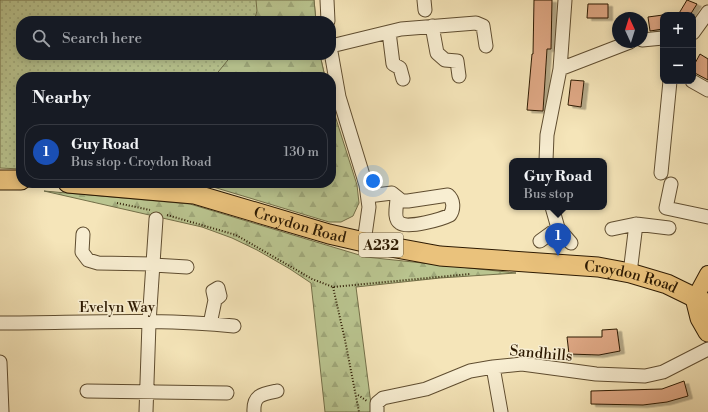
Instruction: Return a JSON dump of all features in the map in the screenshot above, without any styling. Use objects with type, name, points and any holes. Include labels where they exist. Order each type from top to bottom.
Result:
[{"type":"highway","points":[[0,180],[16,180]]},
{"type":"highway","name":"Croydon Road","points":[[115,188],[194,194],[364,242],[440,256],[598,267],[630,273],[667,284],[702,301],[700,318],[708,332]]},
{"type":"main road","points":[[702,301],[708,274]]},
{"type":"street","points":[[327,0],[328,16]]},
{"type":"street","points":[[546,158],[547,135],[560,69],[565,0]]},
{"type":"street","points":[[696,29],[708,12]]},
{"type":"street","points":[[336,45],[389,32],[432,26],[480,24],[485,30],[486,46]]},
{"type":"street","points":[[432,26],[437,53],[445,60],[457,61],[459,76]]},
{"type":"street","points":[[389,32],[393,64],[400,68],[403,79]]},
{"type":"street","points":[[648,39],[660,38]]},
{"type":"street","points":[[560,69],[614,48]]},
{"type":"street","points":[[332,60],[335,72]]},
{"type":"street","points":[[336,80],[339,97],[365,178],[368,196],[368,223],[364,242]]},
{"type":"street","points":[[696,83],[708,90]]},
{"type":"street","points":[[662,173],[670,84]]},
{"type":"street","points":[[671,184],[666,208],[708,217]]},
{"type":"street","points":[[368,196],[392,193],[397,198]]},
{"type":"street","points":[[553,210],[558,228],[571,243]]},
{"type":"street","points":[[146,412],[149,322],[157,215]]},
{"type":"street","points":[[612,229],[636,224],[669,228]]},
{"type":"street","points":[[630,273],[636,224]]},
{"type":"street","points":[[540,241],[558,228]]},
{"type":"street","points":[[83,234],[82,252],[88,260],[98,263],[187,267]]},
{"type":"street","points":[[210,324],[215,300]]},
{"type":"street","name":"Evelyn Way","points":[[0,323],[149,322],[234,326]]},
{"type":"street","name":"Sandhills","points":[[376,410],[377,403],[383,398],[426,389],[470,371],[522,364],[596,374],[635,376],[663,372],[708,349]]},
{"type":"street","points":[[0,362],[1,404]]},
{"type":"street","points":[[493,367],[501,412]]},
{"type":"street","points":[[254,412],[256,398],[259,394],[277,390]]},
{"type":"street","points":[[87,391],[227,393]]},
{"type":"path","points":[[111,202],[236,235],[312,279],[332,287],[439,275],[477,273]]},
{"type":"path","points":[[332,287],[354,379],[359,412]]},
{"type":"green space","points":[[0,0],[314,0],[316,16],[16,16],[16,60],[321,60],[324,72],[16,72],[16,169],[0,168]]},
{"type":"green space","points":[[256,0],[314,0],[316,16],[256,16],[257,11]]},
{"type":"green space","points":[[228,60],[321,60],[324,72],[218,72]]},
{"type":"green space","points":[[336,119],[357,185],[359,203],[353,216],[341,222],[329,222],[217,188],[336,188]]},
{"type":"green space","points":[[44,191],[190,204],[366,257],[516,273],[440,278],[356,287],[372,412],[325,412],[311,283],[257,250],[232,238],[202,227]]},
{"type":"building","points":[[534,0],[552,0],[551,49],[547,49],[543,111],[527,110],[533,54]]},
{"type":"building","points":[[687,0],[697,4],[692,12],[680,12]]},
{"type":"building","points":[[588,4],[608,4],[608,18],[587,18]]},
{"type":"building","points":[[660,15],[660,29],[650,31],[648,17]]},
{"type":"building","points":[[700,54],[708,59],[708,80],[696,74],[696,61]]},
{"type":"building","points":[[571,80],[584,81],[581,107],[568,105]]},
{"type":"building","points":[[617,329],[620,351],[599,355],[569,354],[567,337],[602,337],[602,330]]},
{"type":"building","points":[[684,381],[688,396],[667,402],[643,405],[591,404],[591,391],[662,389]]},
{"type":"place","name":"Guy Road","points":[[558,256]]}]
